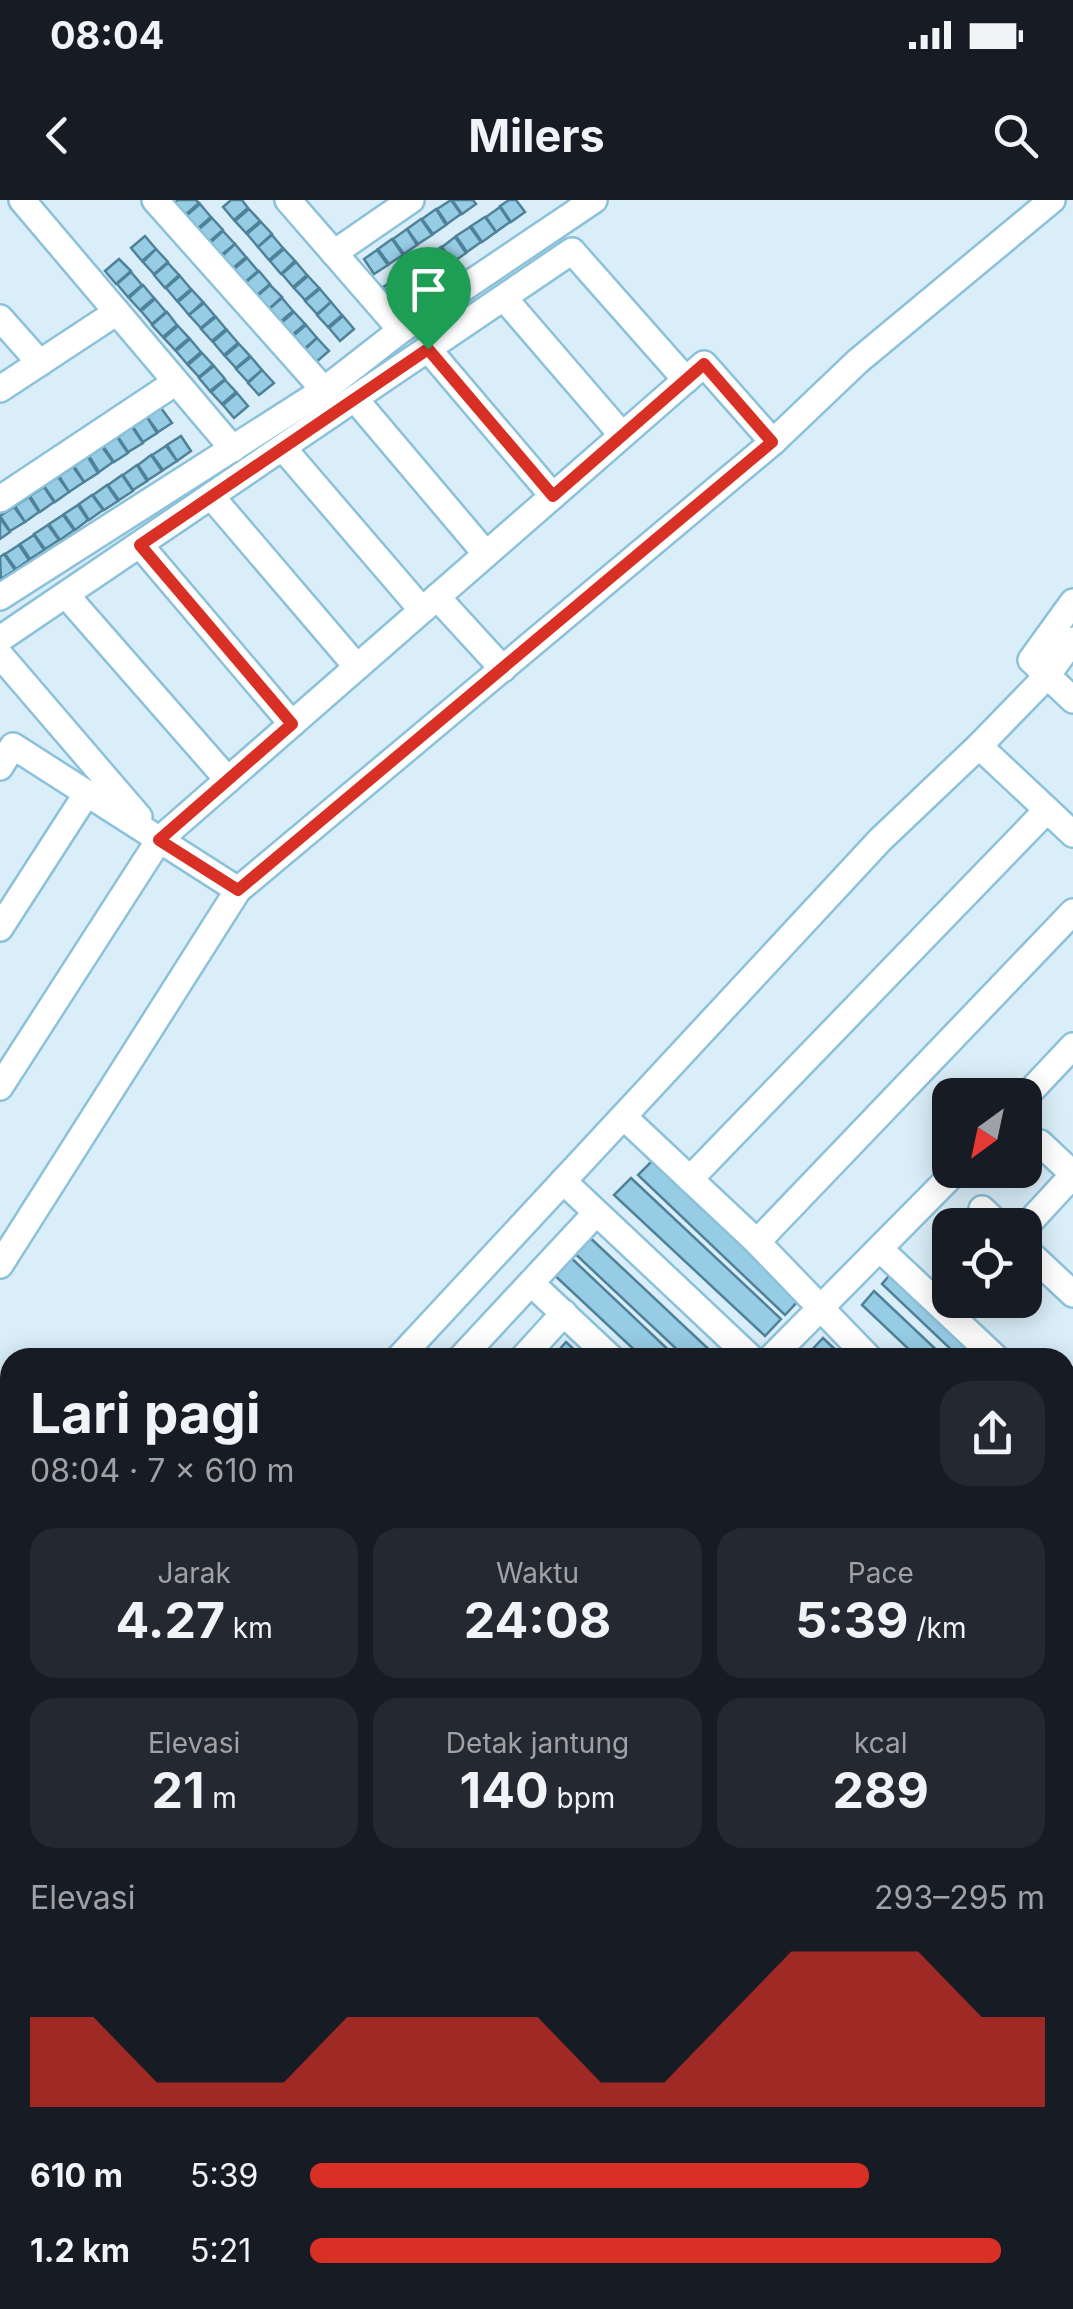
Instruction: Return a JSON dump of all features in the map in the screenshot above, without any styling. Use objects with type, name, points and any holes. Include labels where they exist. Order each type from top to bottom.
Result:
[{"type":"street","points":[[22,200],[234,450]]},
{"type":"street","points":[[154,200],[324,390]]},
{"type":"street","points":[[288,200],[401,330]]},
{"type":"street","points":[[334,253],[411,200]]},
{"type":"street","points":[[0,598],[324,390],[401,330],[594,200]]},
{"type":"street","points":[[0,1265],[238,890],[772,442],[858,361],[1056,200],[1073,204]]},
{"type":"street","points":[[0,640],[572,251],[686,380]]},
{"type":"street","points":[[504,298],[622,435]]},
{"type":"street","points":[[0,389],[117,312]]},
{"type":"street","points":[[0,318],[40,363]]},
{"type":"street","points":[[428,349],[553,496]]},
{"type":"street","points":[[0,1087],[159,840],[704,364],[772,442]]},
{"type":"street","points":[[0,499],[176,382]]},
{"type":"street","points":[[354,399],[486,554]]},
{"type":"street","points":[[283,448],[430,604],[503,669]]},
{"type":"street","points":[[211,496],[357,667]]},
{"type":"street","points":[[140,545],[292,724]]},
{"type":"street","points":[[66,594],[228,780]]},
{"type":"street","points":[[1073,602],[1031,660],[1073,700]]},
{"type":"street","points":[[408,1348],[880,840],[1047,676],[1073,640]]},
{"type":"street","points":[[0,655],[159,840]]},
{"type":"street","points":[[0,767],[14,746],[238,890]]},
{"type":"street","points":[[978,746],[1073,834]]},
{"type":"street","points":[[0,928],[86,793]]},
{"type":"street","points":[[690,1178],[1047,810]]},
{"type":"street","points":[[758,1242],[1073,912]]},
{"type":"street","points":[[1042,1083],[1067,1063]]},
{"type":"street","points":[[624,1117],[758,1242],[859,1348]]},
{"type":"street","points":[[1042,1145],[1073,1175],[1042,1209]]},
{"type":"street","points":[[562,1181],[741,1348]]},
{"type":"street","points":[[781,1348],[882,1251],[940,1188]]},
{"type":"street","points":[[470,1348],[596,1212]]},
{"type":"street","points":[[882,1251],[985,1348]]},
{"type":"street","points":[[1042,1265],[1073,1294]]},
{"type":"street","points":[[531,1282],[601,1348]]},
{"type":"street","points":[[532,1348],[564,1313]]},
{"type":"building","points":[[231,200],[242,200],[248,208],[234,220],[223,207]]},
{"type":"building","points":[[451,200],[461,214],[447,224],[437,209]]},
{"type":"building","points":[[452,200],[473,200],[476,204],[462,214]]},
{"type":"building","points":[[516,200],[525,212],[511,222],[500,206]]},
{"type":"building","points":[[174,203],[199,203],[185,215]]},
{"type":"building","points":[[200,204],[211,217],[197,229],[186,216]]},
{"type":"building","points":[[500,207],[510,222],[496,232],[486,217]]},
{"type":"building","points":[[249,209],[260,221],[246,233],[235,221]]},
{"type":"building","points":[[436,209],[446,225],[433,234],[422,219]]},
{"type":"building","points":[[485,217],[496,232],[482,242],[471,226]]},
{"type":"building","points":[[212,218],[223,230],[209,242],[198,230]]},
{"type":"building","points":[[421,219],[432,235],[418,244],[407,229]]},
{"type":"building","points":[[261,222],[272,234],[258,247],[247,234]]},
{"type":"building","points":[[470,227],[481,242],[467,252],[456,236]]},
{"type":"building","points":[[407,229],[417,245],[404,254],[393,239]]},
{"type":"building","points":[[223,231],[235,244],[220,256],[210,243]]},
{"type":"building","points":[[272,235],[283,248],[269,260],[258,247]]},
{"type":"building","points":[[145,236],[156,249],[142,261],[131,248]]},
{"type":"building","points":[[455,237],[466,253],[453,262],[442,247]]},
{"type":"building","points":[[392,239],[403,255],[389,264],[378,249]]},
{"type":"building","points":[[235,244],[246,257],[232,269],[221,257]]},
{"type":"building","points":[[441,247],[452,263],[438,272],[427,257]]},
{"type":"building","points":[[156,249],[168,262],[154,274],[143,262]]},
{"type":"building","points":[[284,249],[295,261],[281,274],[270,261]]},
{"type":"building","points":[[377,250],[388,265],[374,274],[364,259]]},
{"type":"building","points":[[426,257],[437,273],[423,282],[413,267]]},
{"type":"building","points":[[247,258],[258,271],[244,283],[233,270]]},
{"type":"building","points":[[119,259],[131,271],[116,284],[105,271]]},
{"type":"building","points":[[296,262],[307,275],[293,287],[282,274]]},
{"type":"building","points":[[168,263],[179,275],[165,288],[154,275]]},
{"type":"building","points":[[412,267],[422,283],[409,292],[398,277]]},
{"type":"building","points":[[259,271],[270,284],[256,296],[245,283]]},
{"type":"building","points":[[131,272],[142,285],[128,297],[117,284]]},
{"type":"building","points":[[180,276],[191,289],[177,301],[166,288]]},
{"type":"building","points":[[308,276],[319,288],[305,300],[294,288]]},
{"type":"building","points":[[397,278],[408,293],[394,302],[383,287]]},
{"type":"building","points":[[143,285],[154,298],[140,310],[129,298]]},
{"type":"building","points":[[270,285],[282,297],[268,310],[256,297]]},
{"type":"building","points":[[320,289],[331,302],[317,314],[305,301]]},
{"type":"building","points":[[192,290],[203,302],[189,315],[178,302]]},
{"type":"building","points":[[282,298],[293,311],[279,323],[268,310]]},
{"type":"building","points":[[155,299],[166,312],[152,324],[141,311]]},
{"type":"building","points":[[331,302],[342,315],[328,327],[317,315]]},
{"type":"building","points":[[204,303],[215,316],[201,328],[189,315]]},
{"type":"building","points":[[167,312],[177,325],[163,337],[152,325]]},
{"type":"building","points":[[294,312],[305,324],[291,336],[280,324]]},
{"type":"building","points":[[343,316],[354,329],[340,341],[329,328]]},
{"type":"building","points":[[216,317],[226,329],[212,341],[201,329]]},
{"type":"building","points":[[306,325],[317,338],[303,350],[292,337]]},
{"type":"building","points":[[178,326],[189,338],[175,350],[164,338]]},
{"type":"building","points":[[227,330],[238,343],[224,355],[213,342]]},
{"type":"building","points":[[317,338],[329,351],[315,363],[303,351]]},
{"type":"building","points":[[190,339],[201,352],[187,364],[176,351]]},
{"type":"building","points":[[239,344],[250,356],[236,368],[225,356]]},
{"type":"building","points":[[202,353],[213,365],[199,377],[188,365]]},
{"type":"building","points":[[251,357],[262,370],[248,382],[236,369]]},
{"type":"building","points":[[214,366],[225,379],[210,391],[199,378]]},
{"type":"building","points":[[262,370],[274,383],[259,395],[248,383]]},
{"type":"building","points":[[225,380],[236,392],[222,404],[211,392]]},
{"type":"building","points":[[237,393],[248,406],[234,418],[223,405]]},
{"type":"building","points":[[161,408],[172,423],[158,432],[147,417]]},
{"type":"building","points":[[147,417],[157,433],[143,442],[133,427]]},
{"type":"building","points":[[132,427],[143,443],[128,452],[118,437]]},
{"type":"building","points":[[181,436],[191,451],[177,461],[167,445]]},
{"type":"building","points":[[117,437],[128,453],[114,462],[103,446]]},
{"type":"building","points":[[166,446],[177,461],[163,470],[152,455]]},
{"type":"building","points":[[102,447],[113,462],[99,472],[89,456]]},
{"type":"building","points":[[151,455],[162,471],[148,480],[138,465]]},
{"type":"building","points":[[88,457],[98,473],[84,482],[74,466]]},
{"type":"building","points":[[137,465],[147,481],[133,490],[123,475]]},
{"type":"building","points":[[73,467],[84,482],[69,492],[59,476]]},
{"type":"building","points":[[122,475],[133,491],[119,500],[108,485]]},
{"type":"building","points":[[58,477],[69,492],[55,502],[44,486]]},
{"type":"building","points":[[107,485],[118,501],[104,510],[93,495]]},
{"type":"building","points":[[44,487],[54,502],[40,512],[30,496]]},
{"type":"building","points":[[92,495],[103,510],[89,520],[79,504]]},
{"type":"building","points":[[29,497],[39,512],[25,522],[15,506]]},
{"type":"building","points":[[78,505],[88,520],[75,530],[64,514]]},
{"type":"building","points":[[14,507],[25,522],[10,531],[0,516]]},
{"type":"building","points":[[63,515],[74,530],[60,540],[49,524]]},
{"type":"building","points":[[0,518],[10,532],[0,539]]},
{"type":"building","points":[[48,525],[59,540],[45,549],[34,534]]},
{"type":"building","points":[[34,535],[44,550],[30,559],[20,544]]},
{"type":"building","points":[[19,545],[29,560],[16,569],[5,554]]},
{"type":"building","points":[[4,554],[15,570],[1,579],[0,557]]},
{"type":"building","points":[[653,1160],[799,1300],[785,1315],[638,1175]]},
{"type":"building","points":[[631,1178],[781,1319],[765,1336],[614,1195]]},
{"type":"building","points":[[584,1232],[707,1348],[675,1348],[569,1248]]},
{"type":"building","points":[[567,1254],[666,1348],[632,1348],[550,1271]]},
{"type":"building","points":[[894,1270],[932,1306],[932,1318],[945,1318],[977,1348],[949,1348],[882,1284]]},
{"type":"building","points":[[874,1291],[934,1348],[907,1348],[862,1305]]},
{"type":"building","points":[[823,1338],[834,1348],[814,1348]]},
{"type":"route","points":[[428,349],[553,496],[704,364],[772,442],[238,890],[159,840],[292,724],[140,545],[428,349]]}]
